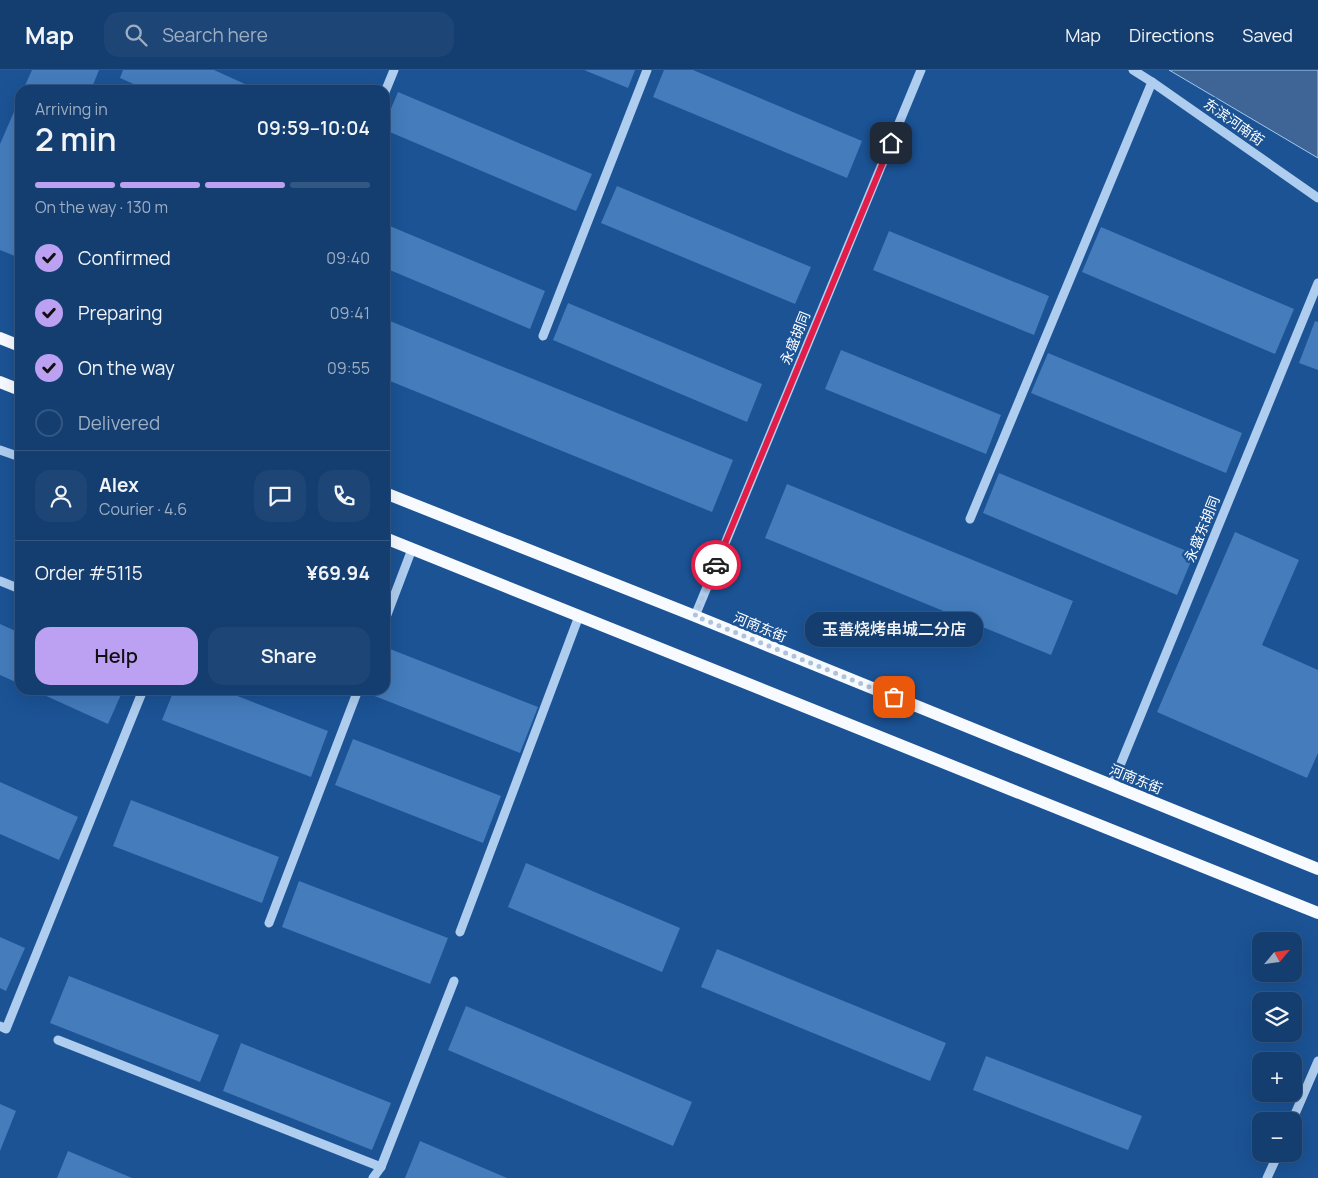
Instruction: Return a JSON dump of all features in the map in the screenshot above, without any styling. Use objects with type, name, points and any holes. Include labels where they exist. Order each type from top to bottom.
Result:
[{"type":"main road","points":[[0,338],[15,344]]},
{"type":"main road","points":[[0,382],[15,388]]},
{"type":"main road","name":"河南东街","points":[[390,495],[695,616],[1318,869]]},
{"type":"main road","points":[[390,540],[1318,913]]},
{"type":"street","points":[[388,85],[394,70]]},
{"type":"street","points":[[543,336],[647,70]]},
{"type":"street","name":"永盛胡同","points":[[695,616],[921,70]]},
{"type":"street","name":"东滨河南街","points":[[1133,70],[1318,198]]},
{"type":"street","points":[[970,519],[1152,82]]},
{"type":"street","name":"永盛东胡同","points":[[1112,785],[1318,283]]},
{"type":"street","points":[[0,450],[15,455]]},
{"type":"street","points":[[390,607],[412,549]]},
{"type":"street","points":[[0,581],[15,587]]},
{"type":"street","points":[[460,932],[580,616]]},
{"type":"street","points":[[0,1026],[6,1029],[141,695]]},
{"type":"street","points":[[269,923],[356,695]]},
{"type":"street","points":[[373,1178],[381,1166],[454,981]]},
{"type":"street","points":[[58,1040],[381,1166]]},
{"type":"street","points":[[1296,1112],[1318,1061]]},
{"type":"street","points":[[1267,1178],[1274,1162]]},
{"type":"water","points":[[1169,70],[1318,70],[1318,158]]},
{"type":"building","points":[[32,70],[99,70],[93,85],[25,85]]},
{"type":"building","points":[[123,70],[214,70],[247,85],[136,85],[120,78]]},
{"type":"building","points":[[584,70],[635,70],[628,88]]},
{"type":"building","points":[[664,70],[693,70],[862,141],[847,178],[653,97]]},
{"type":"building","points":[[398,92],[592,174],[576,211],[390,132],[390,111]]},
{"type":"building","points":[[15,110],[15,256],[0,250],[0,144]]},
{"type":"building","points":[[617,186],[811,267],[795,304],[601,223]]},
{"type":"building","points":[[390,226],[545,291],[530,329],[390,270]]},
{"type":"building","points":[[1101,227],[1294,309],[1275,354],[1082,272]]},
{"type":"building","points":[[889,231],[1049,296],[1034,335],[873,270]]},
{"type":"building","points":[[568,303],[762,384],[747,422],[553,340]]},
{"type":"building","points":[[390,321],[733,460],[712,512],[390,381]]},
{"type":"building","points":[[1315,321],[1318,322],[1318,370],[1299,363]]},
{"type":"building","points":[[841,350],[1001,415],[986,454],[825,389]]},
{"type":"building","points":[[1048,353],[1242,433],[1226,473],[1031,393]]},
{"type":"building","points":[[999,473],[1194,554],[1177,595],[983,513]]},
{"type":"building","points":[[787,484],[1073,601],[1051,655],[765,538]]},
{"type":"building","points":[[1235,532],[1299,560],[1262,645],[1318,670],[1318,753],[1307,778],[1157,712]]},
{"type":"building","points":[[0,624],[15,631],[15,682],[0,675]]},
{"type":"building","points":[[390,649],[538,707],[520,753],[372,695],[390,695]]},
{"type":"building","points":[[44,695],[121,695],[108,724]]},
{"type":"building","points":[[172,695],[235,695],[328,731],[311,777],[162,720]]},
{"type":"building","points":[[353,739],[501,796],[483,843],[335,785]]},
{"type":"building","points":[[0,782],[78,817],[59,860],[0,834]]},
{"type":"building","points":[[131,800],[279,857],[262,903],[113,846]]},
{"type":"building","points":[[526,863],[680,928],[662,972],[508,907]]},
{"type":"building","points":[[299,881],[448,938],[430,984],[282,927]]},
{"type":"building","points":[[0,937],[25,948],[6,991],[0,988]]},
{"type":"building","points":[[717,949],[946,1043],[930,1081],[701,987]]},
{"type":"building","points":[[69,976],[219,1035],[200,1082],[50,1023]]},
{"type":"building","points":[[466,1006],[692,1102],[673,1146],[448,1050]]},
{"type":"building","points":[[241,1043],[391,1103],[372,1150],[223,1091]]},
{"type":"building","points":[[986,1056],[1142,1116],[1128,1150],[973,1090]]},
{"type":"building","points":[[0,1104],[16,1111],[0,1151]]},
{"type":"building","points":[[420,1141],[507,1178],[405,1178]]},
{"type":"building","points":[[68,1151],[132,1178],[57,1178]]},
{"type":"way so far","points":[[716,565],[695,616],[894,697]]},
{"type":"place","name":"玉善烧烤串城二分店","points":[[894,697]]},
{"type":"route","points":[[716,565],[891,143]]}]
